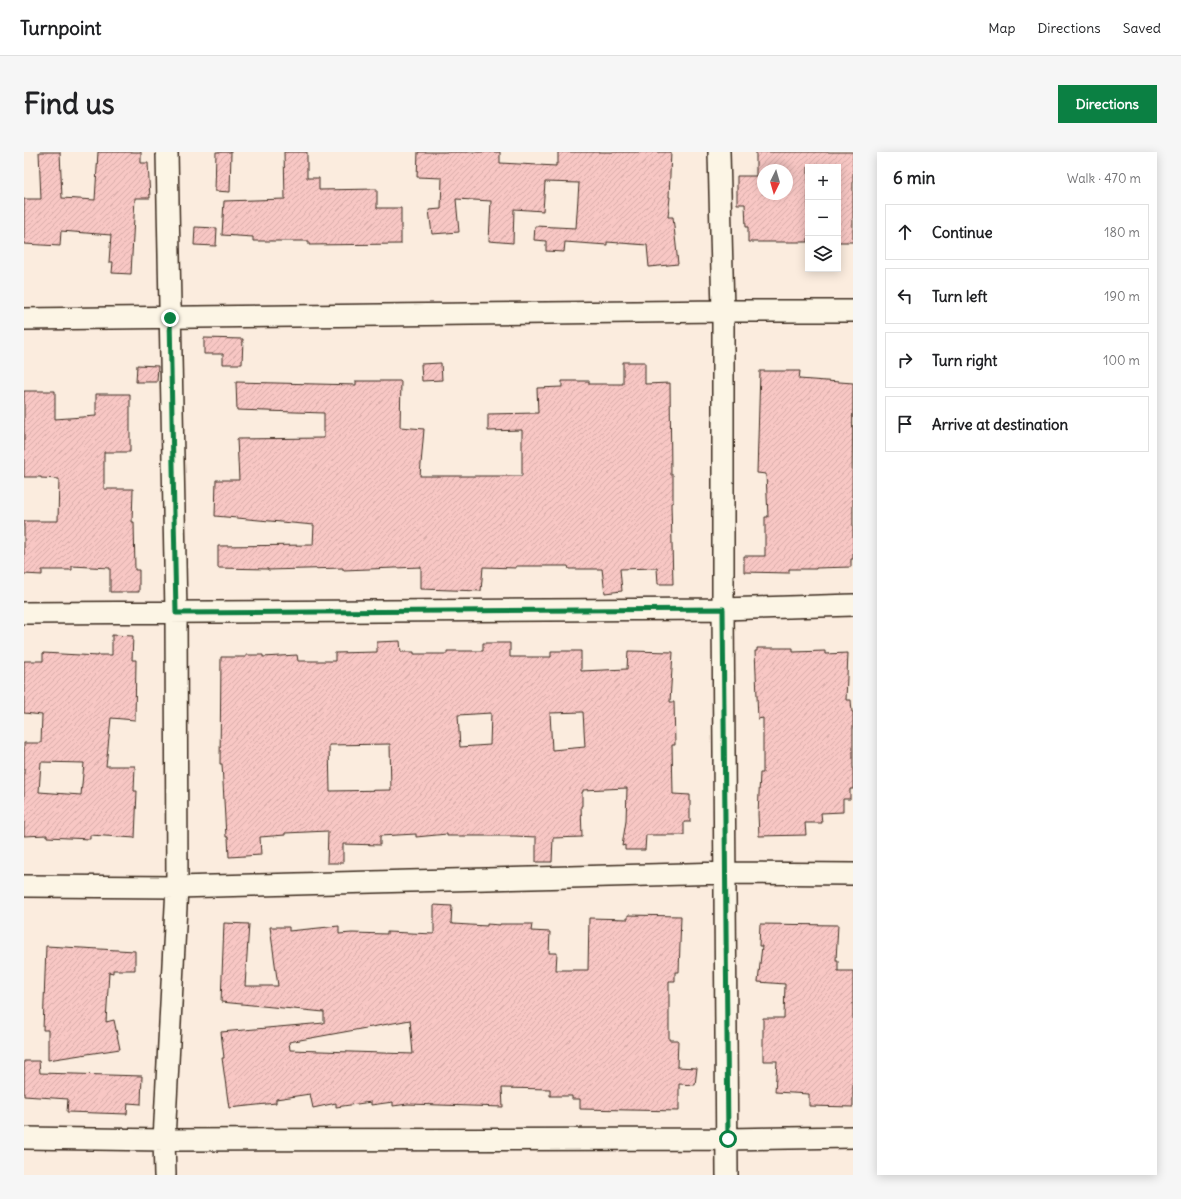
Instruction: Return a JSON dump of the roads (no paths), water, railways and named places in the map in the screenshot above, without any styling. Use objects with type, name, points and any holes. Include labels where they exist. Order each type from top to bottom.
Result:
[{"type":"street","points":[[165,1175],[164,1140],[177,887],[176,613],[167,152]]},
{"type":"street","points":[[719,152],[723,311],[724,873],[728,1139],[727,1175]]},
{"type":"street","points":[[24,319],[723,311],[853,311]]},
{"type":"street","points":[[24,613],[723,609],[853,606]]},
{"type":"street","points":[[24,886],[177,887],[724,873],[853,874]]},
{"type":"street","points":[[24,1138],[164,1140],[728,1139],[853,1137]]}]
